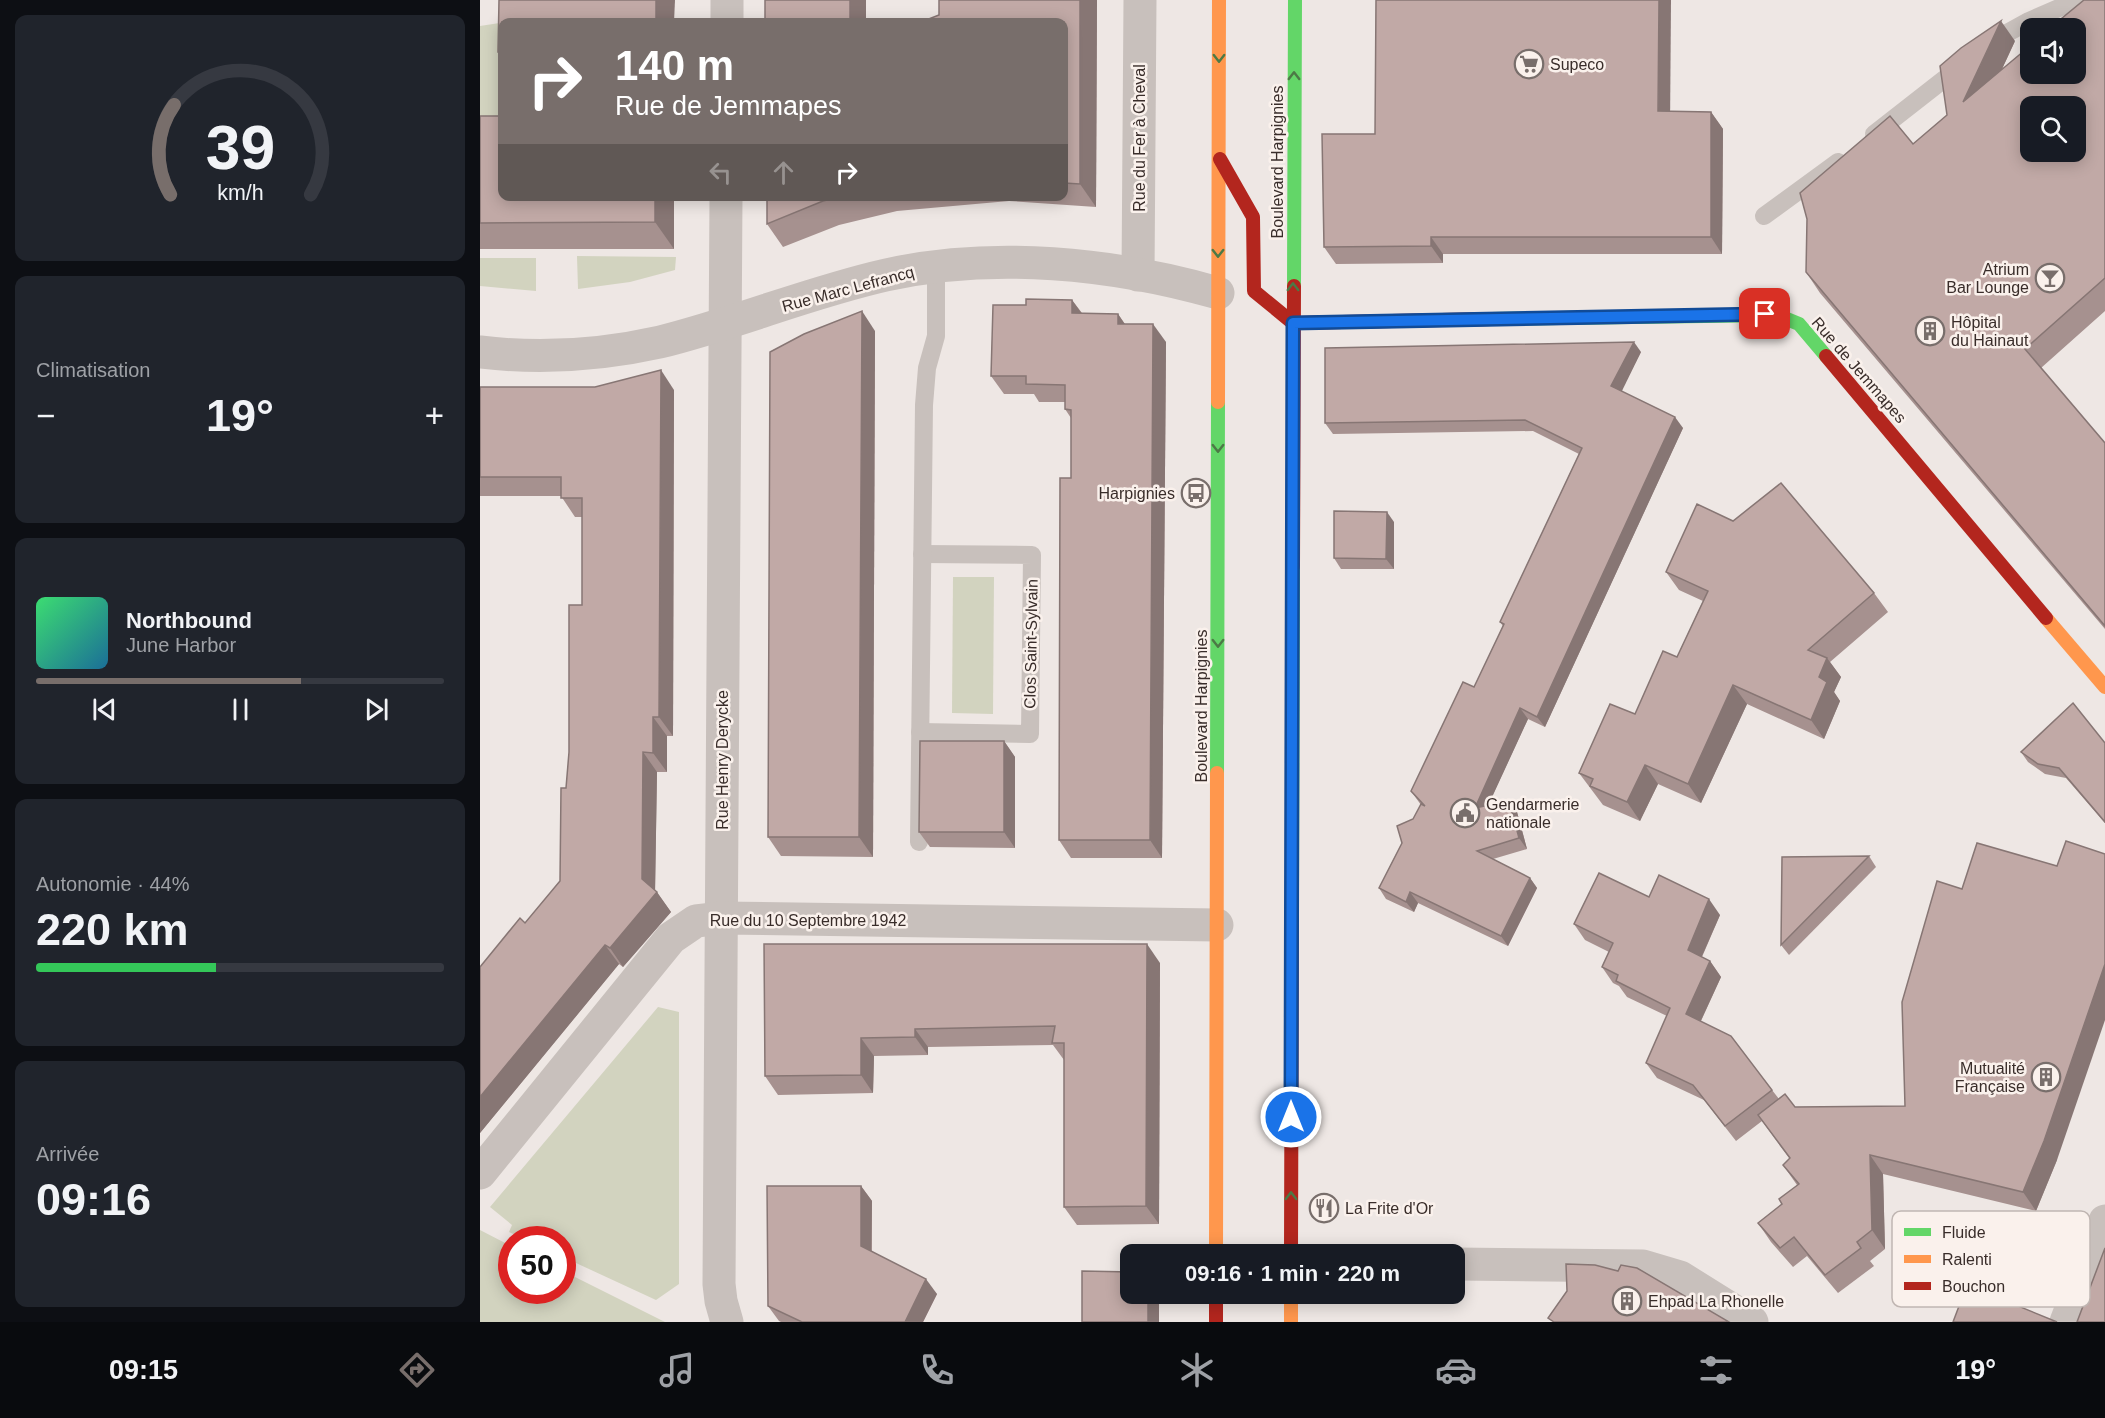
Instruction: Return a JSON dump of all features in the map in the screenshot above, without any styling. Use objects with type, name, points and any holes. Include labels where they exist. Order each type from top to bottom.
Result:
[{"type":"main road","name":"Boulevard Harpignies","points":[[1216,1244],[1219,0]]},
{"type":"main road","name":"Boulevard Harpignies","points":[[1291,1244],[1294,0]]},
{"type":"main road","name":"Boulevard Harpignies","points":[[1219,158],[1253,217],[1254,291],[1293,323]]},
{"type":"main road","name":"Rue de Jemmapes","points":[[1293,323],[1748,314],[1777,315],[1789,318],[1799,324],[1810,336],[2105,687]]},
{"type":"main road","points":[[1216,1304],[1216,1322]]},
{"type":"main road","points":[[1291,1304],[1291,1322]]},
{"type":"street","points":[[727,0],[727,18]]},
{"type":"street","name":"Rue du Fer à Cheval","points":[[1138,276],[1140,0]]},
{"type":"street","name":"Rue Henry Derycke","points":[[726,201],[719,1284],[727,1322]]},
{"type":"street","name":"Rue Marc Lefrancq","points":[[480,352],[525,356],[610,350],[661,341],[884,276],[936,267],[1025,263],[1086,267],[1218,293]]},
{"type":"street","name":"Rue du 10 Septembre 1942","points":[[480,1173],[672,938],[696,921],[722,918],[1217,925]]},
{"type":"street","points":[[2090,1260],[2104,1224]]},
{"type":"street","points":[[1465,1264],[1643,1266],[1680,1277],[1752,1322]]},
{"type":"street","points":[[2066,1322],[2072,1307]]},
{"type":"lane","points":[[1764,216],[1989,43],[2029,21],[2077,0]]},
{"type":"lane","points":[[918,842],[924,405],[927,369],[936,336],[936,267]]},
{"type":"lane","name":"Clos Saint-Sylvain","points":[[920,732],[1030,734],[1031,674],[1032,555],[922,554]]},
{"type":"green space","points":[[498,24],[498,139],[480,139],[480,26]]},
{"type":"green space","points":[[577,256],[676,257],[675,270],[630,282],[578,289]]},
{"type":"green space","points":[[480,258],[536,258],[536,291],[480,286]]},
{"type":"green space","points":[[953,577],[994,577],[993,714],[952,713]]},
{"type":"green space","points":[[658,1007],[679,1012],[679,1284],[656,1300],[576,1263],[576,1226],[512,1226],[490,1207]]},
{"type":"green space","points":[[480,1230],[498,1239],[498,1304],[576,1304],[576,1278],[665,1322],[480,1322]]},
{"type":"building","points":[[499,0],[656,0],[656,18],[499,18]]},
{"type":"building","points":[[765,0],[850,0],[850,18],[765,18]]},
{"type":"building","points":[[939,0],[1080,0],[1080,184],[1068,183],[1068,18],[931,18],[939,15]]},
{"type":"building","points":[[1376,0],[1659,0],[1658,111],[1711,112],[1711,237],[1431,237],[1431,246],[1324,247],[1322,134],[1375,134]]},
{"type":"building","name":"Hôpital du Hainaut","points":[[2084,0],[2105,0],[2105,278],[2025,349],[2105,443],[2105,626],[1806,272],[1807,219],[1800,193],[1890,116],[1913,144],[1947,115],[1940,66],[1961,48],[2001,21],[1963,102],[2020,54],[2020,84],[2086,84],[2086,18],[2062,18]]},
{"type":"building","points":[[480,116],[498,116],[498,201],[655,201],[655,222],[480,223]]},
{"type":"building","points":[[767,201],[823,201],[767,224]]},
{"type":"building","points":[[1026,299],[1072,300],[1072,313],[1118,314],[1118,324],[1153,324],[1150,840],[1059,840],[1060,478],[1071,478],[1071,410],[1065,409],[1065,385],[1026,384],[1026,376],[991,376],[993,305],[1026,305]]},
{"type":"building","points":[[862,311],[859,837],[768,837],[770,352],[804,334]]},
{"type":"building","points":[[1634,342],[1611,386],[1675,417],[1537,717],[1520,708],[1475,808],[1509,801],[1519,838],[1477,851],[1530,878],[1501,936],[1410,892],[1406,902],[1379,888],[1402,843],[1397,826],[1413,819],[1421,804],[1425,806],[1411,791],[1463,682],[1474,687],[1504,624],[1500,622],[1582,448],[1525,420],[1325,423],[1325,348]]},
{"type":"building","points":[[661,370],[659,717],[653,717],[653,753],[643,752],[642,879],[657,892],[610,948],[605,945],[480,1097],[480,967],[520,918],[525,923],[560,881],[561,788],[566,788],[569,752],[569,605],[582,605],[582,498],[561,498],[561,477],[480,477],[480,387],[595,387]]},
{"type":"building","points":[[1781,483],[1874,593],[1808,650],[1827,658],[1819,677],[1827,682],[1811,720],[1733,685],[1688,784],[1645,765],[1627,802],[1590,786],[1593,779],[1579,773],[1610,704],[1635,714],[1663,651],[1677,657],[1708,591],[1666,572],[1697,504],[1733,521]]},
{"type":"building","points":[[1334,511],[1387,512],[1386,559],[1334,558]]},
{"type":"building","points":[[2073,703],[2105,743],[2105,822],[2059,768],[2038,764],[2021,752]]},
{"type":"building","points":[[920,741],[1004,741],[1004,832],[919,832]]},
{"type":"building","points":[[2066,841],[2105,854],[2105,964],[2044,1141],[2023,1192],[1870,1155],[1872,1230],[1857,1242],[1861,1248],[1825,1275],[1794,1237],[1780,1248],[1758,1223],[1782,1204],[1779,1199],[1799,1184],[1783,1165],[1790,1158],[1758,1115],[1785,1094],[1795,1107],[1905,1106],[1902,1002],[1937,881],[1962,889],[1977,843],[2057,866]]},
{"type":"building","points":[[1869,856],[1781,945],[1782,857]]},
{"type":"building","points":[[1599,873],[1649,897],[1659,875],[1709,899],[1688,950],[1710,961],[1686,1014],[1731,1036],[1772,1090],[1725,1126],[1693,1085],[1646,1063],[1670,1008],[1616,981],[1618,975],[1602,967],[1613,943],[1574,924]]},
{"type":"building","points":[[764,944],[1147,944],[1146,1206],[1064,1207],[1064,1043],[1052,1043],[1055,1026],[915,1029],[915,1037],[861,1038],[861,1075],[765,1076]]},
{"type":"building","points":[[767,1186],[861,1186],[861,1246],[926,1279],[905,1322],[802,1322],[768,1306]]},
{"type":"building","points":[[2105,1248],[2105,1322],[2077,1322],[2083,1307],[2090,1307],[2090,1288]]},
{"type":"building","points":[[1566,1264],[1595,1265],[1618,1271],[1621,1265],[1637,1268],[1729,1322],[1554,1322],[1548,1318],[1567,1291]]},
{"type":"building","points":[[1082,1271],[1120,1272],[1120,1304],[1148,1304],[1148,1322],[1082,1322]]},
{"type":"building","points":[[1959,1307],[2021,1307],[2057,1322],[1953,1322]]},
{"type":"traffic: fast","points":[[1294,286],[1295,0]]},
{"type":"traffic: fast","points":[[1491,319],[1777,315],[1799,324],[1826,356]]},
{"type":"traffic: fast","points":[[1217,773],[1218,402]]},
{"type":"traffic: fast","points":[[1292,897],[1293,566]]},
{"type":"traffic: slow","points":[[1218,402],[1219,0]]},
{"type":"traffic: slow","points":[[2046,618],[2105,687]]},
{"type":"traffic: slow","points":[[1216,1244],[1217,773]]},
{"type":"traffic: slow","points":[[1291,1304],[1291,1322]]},
{"type":"traffic: jam","points":[[1220,159],[1253,217],[1254,291],[1293,323],[1491,319]]},
{"type":"traffic: jam","points":[[1293,566],[1294,286]]},
{"type":"traffic: jam","points":[[1826,356],[2046,618]]},
{"type":"traffic: jam","points":[[1291,1244],[1292,897]]},
{"type":"traffic: jam","points":[[1216,1304],[1216,1322]]},
{"type":"place","name":"Supeco","points":[[1529,64]]},
{"type":"place","name":"Atrium Bar Lounge","points":[[2050,278]]},
{"type":"place","name":"Hôpital du Hainaut","points":[[1930,331]]},
{"type":"place","name":"Harpignies","points":[[1196,493]]},
{"type":"place","name":"Gendarmerie nationale","points":[[1465,813]]},
{"type":"place","name":"Mutualité Française","points":[[2046,1077]]},
{"type":"place","name":"La Frite d'Or","points":[[1324,1208]]},
{"type":"place","name":"Ehpad La Rhonelle","points":[[1627,1301]]},
{"type":"route","points":[[1291,1117],[1293,323],[1765,314]]}]
